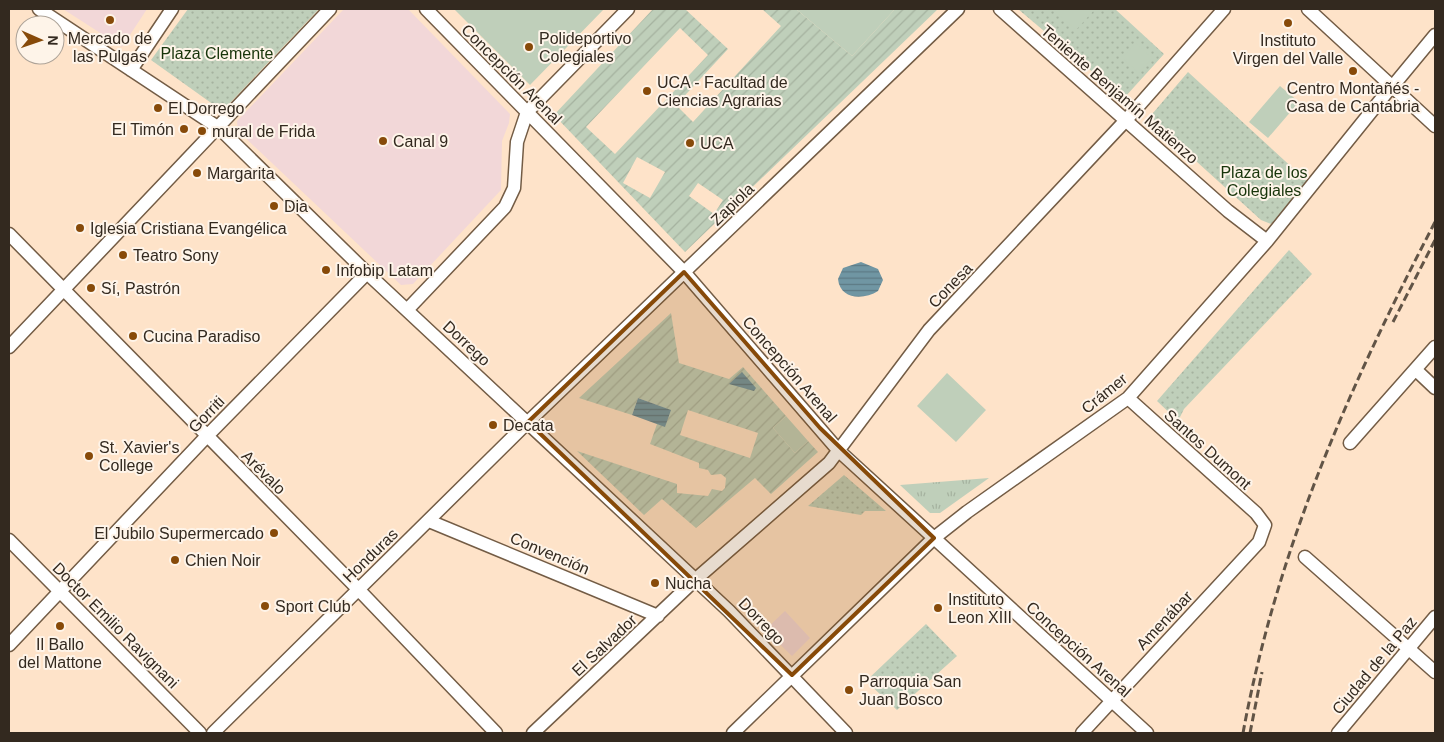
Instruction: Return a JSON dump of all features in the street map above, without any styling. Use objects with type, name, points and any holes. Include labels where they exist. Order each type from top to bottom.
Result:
[{"type":"street","name":"Dorrego","points":[[38,9],[219,128],[367,273],[696,580],[792,675],[846,733]]},
{"type":"street","points":[[131,70],[172,9]]},
{"type":"street","points":[[9,347],[330,9]]},
{"type":"street","name":"Concepción Arenal","points":[[426,9],[684,272],[839,451],[1147,733]]},
{"type":"street","points":[[407,310],[505,207],[511,198],[514,188],[516,142],[527,112],[628,9]]},
{"type":"street","name":"Zapiola","points":[[528,422],[958,9]]},
{"type":"street","name":"Teniente Benjamín Matienzo","points":[[1000,9],[1228,210],[1267,241]]},
{"type":"street","name":"Conesa","points":[[696,580],[829,463],[929,330],[1127,119],[1224,9]]},
{"type":"street","points":[[1308,9],[1380,74],[1430,114],[1435,126]]},
{"type":"street","name":"Crámer","points":[[733,733],[934,538],[967,512],[1128,398],[1267,241],[1435,35]]},
{"type":"street","name":"Arévalo","points":[[9,234],[358,589],[496,733]]},
{"type":"street","name":"Gorriti","points":[[9,645],[206,436],[367,273]]},
{"type":"street","points":[[1350,443],[1435,347]]},
{"type":"street","points":[[1416,370],[1435,388]]},
{"type":"street","name":"Santos Dumont","points":[[1128,398],[1256,513],[1265,525]]},
{"type":"street","name":"Honduras","points":[[213,733],[528,422]]},
{"type":"street","name":"Convención","points":[[429,521],[658,616]]},
{"type":"street","name":"Amenábar","points":[[1082,733],[1259,542],[1265,525]]},
{"type":"street","name":"Doctor Emilio Ravignani","points":[[9,540],[200,733]]},
{"type":"street","points":[[1304,557],[1435,672]]},
{"type":"street","name":"El Salvador","points":[[533,733],[696,580]]},
{"type":"street","name":"Ciudad de la Paz","points":[[1338,733],[1435,617]]},
{"type":"highlighted area","points":[[684,272],[820,428],[934,538],[792,675],[528,422]]},
{"type":"shaded area","name":"Mercado de las Pulgas","points":[[63,9],[147,9],[122,47]]},
{"type":"shaded area","points":[[344,9],[408,9],[510,114],[509,123],[502,141],[501,190],[413,284],[401,285],[238,131],[237,121]]},
{"type":"shaded area","points":[[785,611],[810,638],[792,656],[765,630]]},
{"type":"green space","name":"Plaza Clemente","points":[[188,9],[319,9],[227,106],[214,105],[151,60]]},
{"type":"green space","name":"Polideportivo Colegiales","points":[[454,9],[604,9],[530,85]]},
{"type":"green space","name":"UCA","points":[[653,9],[685,9],[728,49],[676,105],[693,122],[781,26],[762,9],[796,9],[852,56],[895,9],[938,9],[685,252],[554,115]],"holes":[[[680,28],[708,55],[615,154],[586,127]],[[637,157],[665,172],[650,198],[623,183]],[[698,183],[723,200],[714,214],[689,196]]]},
{"type":"green space","points":[[796,9],[895,9],[852,56]]},
{"type":"green space","points":[[1018,9],[1115,9],[1164,54],[1125,97],[1122,97]]},
{"type":"green space","points":[[1053,9],[1095,9],[1076,30]]},
{"type":"green space","points":[[1136,43],[1152,58],[1139,73],[1122,58]]},
{"type":"green space","name":"Plaza de los Colegiales","points":[[1188,72],[1308,182],[1271,224],[1261,220],[1153,122],[1153,113]]},
{"type":"green space","points":[[1280,86],[1299,102],[1268,138],[1249,122]]},
{"type":"green space","points":[[1289,250],[1312,274],[1184,409],[1178,421],[1157,401]]},
{"type":"green space","points":[[671,313],[679,363],[729,379],[743,367],[786,416],[773,428],[795,453],[808,441],[818,452],[771,494],[755,478],[696,528],[662,499],[644,515],[577,451],[677,484],[677,493],[708,496],[712,489],[722,491],[725,488],[726,478],[721,474],[711,475],[708,470],[699,468],[699,463],[650,444],[657,424],[665,426],[670,410],[638,398],[632,415],[579,398]],"holes":[[[688,410],[758,433],[750,458],[680,435]]]},
{"type":"green space","points":[[947,373],[986,410],[956,442],[917,406]]},
{"type":"green space","points":[[786,416],[808,441],[795,453],[773,428]]},
{"type":"green space","points":[[844,475],[886,511],[865,511],[861,515],[808,506]]},
{"type":"green space","points":[[989,478],[940,513],[930,513],[900,485]]},
{"type":"green space","points":[[926,624],[957,656],[897,710],[866,681]]},
{"type":"water","points":[[861,262],[878,269],[883,280],[878,291],[860,297],[843,291],[838,279],[843,268]]},
{"type":"water","points":[[742,372],[756,388],[754,391],[729,384]]},
{"type":"water","points":[[638,398],[671,410],[665,427],[632,415]]},
{"type":"railway","points":[[1243,733],[1257,665],[1275,599],[1296,534],[1320,470],[1345,408],[1403,284],[1435,222]]},
{"type":"railway","points":[[1393,322],[1435,240]]},
{"type":"railway","points":[[1250,733],[1262,672]]},
{"type":"place","name":"Mercado de las Pulgas","points":[[110,20]]},
{"type":"place","name":"Instituto Virgen del Valle","points":[[1288,23]]},
{"type":"place","name":"Polideportivo Colegiales","points":[[529,47]]},
{"type":"place","name":"Centro Montañés - Casa de Cantabria","points":[[1353,71]]},
{"type":"place","name":"UCA - Facultad de Ciencias Agrarias","points":[[647,91]]},
{"type":"place","name":"El Dorrego","points":[[158,108]]},
{"type":"place","name":"El Timón","points":[[184,129]]},
{"type":"place","name":"mural de Frida","points":[[202,131]]},
{"type":"place","name":"Canal 9","points":[[383,141]]},
{"type":"place","name":"UCA","points":[[690,143]]},
{"type":"place","name":"Margarita","points":[[197,173]]},
{"type":"place","name":"Dia","points":[[274,206]]},
{"type":"place","name":"Iglesia Cristiana Evangélica","points":[[80,228]]},
{"type":"place","name":"Teatro Sony","points":[[123,255]]},
{"type":"place","name":"Infobip Latam","points":[[326,270]]},
{"type":"place","name":"Sí, Pastrón","points":[[91,288]]},
{"type":"place","name":"Cucina Paradiso","points":[[133,336]]},
{"type":"place","name":"Decata","points":[[493,425]]},
{"type":"place","name":"St. Xavier's College","points":[[89,456]]},
{"type":"place","name":"El Jubilo Supermercado","points":[[274,533]]},
{"type":"place","name":"Chien Noir","points":[[175,560]]},
{"type":"place","name":"Nucha","points":[[655,583]]},
{"type":"place","name":"Sport Club","points":[[265,606]]},
{"type":"place","name":"Instituto Leon XIII","points":[[938,608]]},
{"type":"place","name":"Il Ballo del Mattone","points":[[60,626]]},
{"type":"place","name":"Parroquia San Juan Bosco","points":[[849,690]]}]
